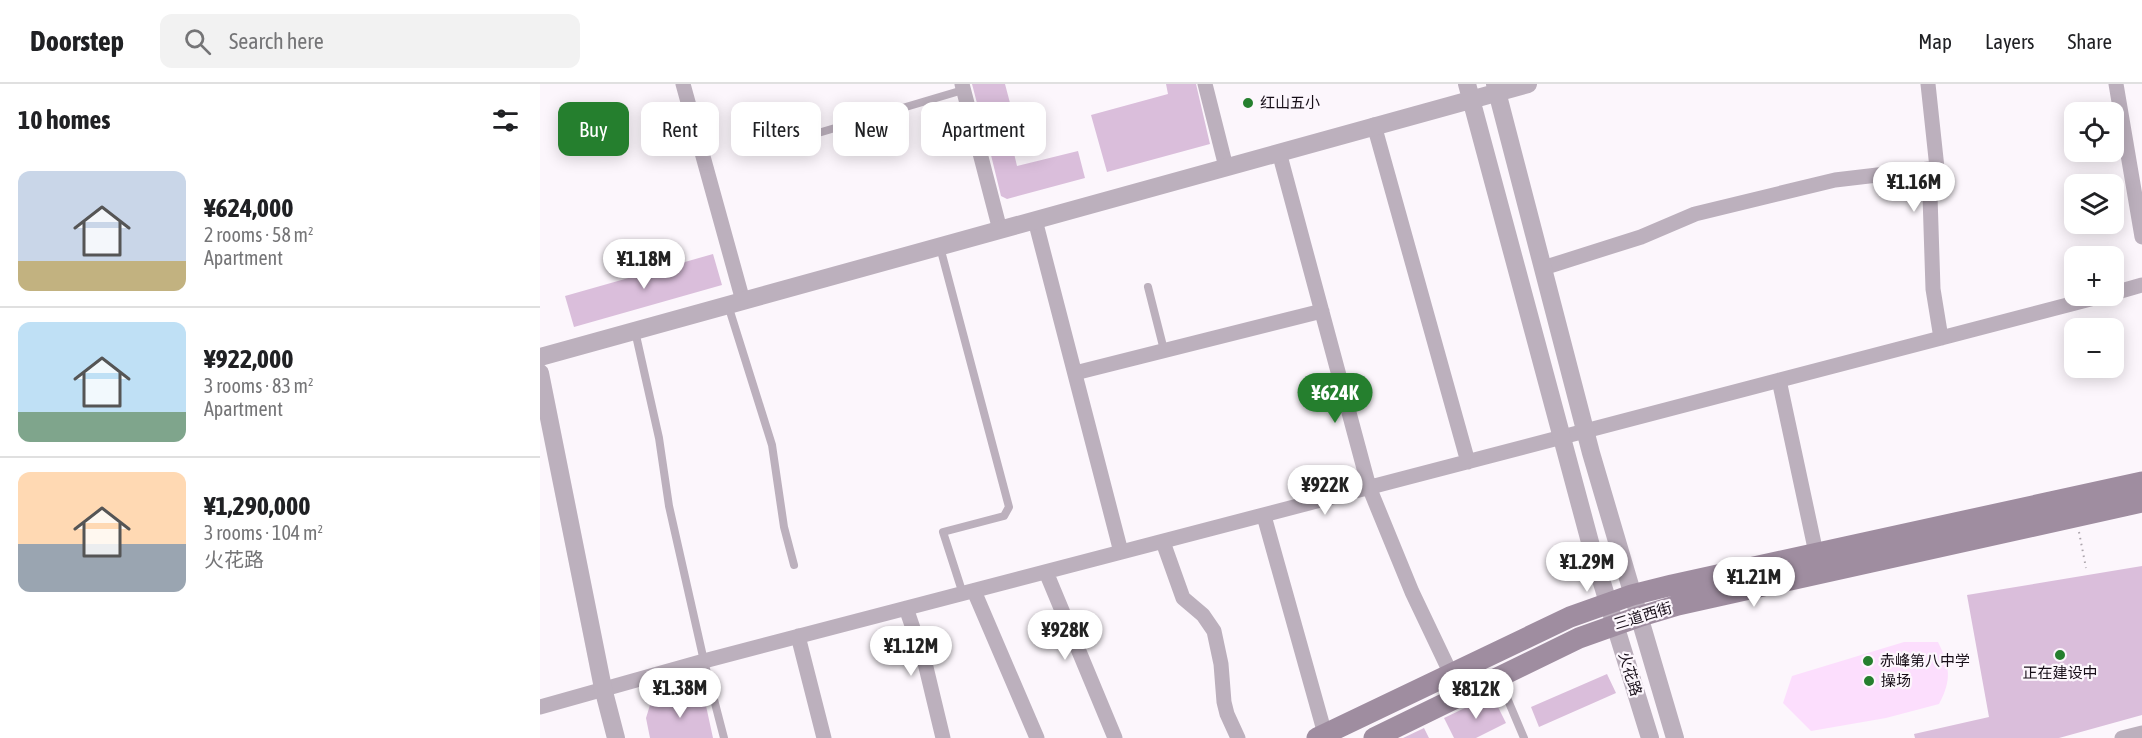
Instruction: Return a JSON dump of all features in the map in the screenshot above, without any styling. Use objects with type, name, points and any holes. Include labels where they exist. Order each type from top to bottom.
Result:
[{"type":"main road","points":[[1321,736],[1570,617],[1608,603],[1816,553],[2142,482]]},
{"type":"main road","name":"三道西街","points":[[1374,738],[1579,638],[1638,616],[1678,605],[2142,502]]},
{"type":"street","points":[[683,84],[736,303]]},
{"type":"street","points":[[1205,84],[1226,167]]},
{"type":"street","points":[[540,357],[1374,125],[1469,91],[1528,84]]},
{"type":"street","points":[[1928,84],[1937,168],[1930,182],[1933,289],[1941,338]]},
{"type":"street","points":[[2116,84],[2142,237]]},
{"type":"street","points":[[963,87],[1000,230]]},
{"type":"street","points":[[1496,88],[1585,431],[1675,738]]},
{"type":"street","name":"火花路","points":[[1469,91],[1561,437],[1608,603],[1650,738]]},
{"type":"street","points":[[1374,125],[1468,462]]},
{"type":"street","points":[[1279,152],[1369,487],[1412,592],[1451,674]]},
{"type":"street","points":[[1543,268],[1641,237],[1695,214],[1835,180],[1937,168]]},
{"type":"street","points":[[1035,220],[1121,552]]},
{"type":"street","points":[[2124,290],[2142,285]]},
{"type":"street","points":[[540,707],[798,636],[2064,306]]},
{"type":"street","points":[[1075,372],[1322,311]]},
{"type":"street","points":[[540,373],[603,688],[616,738]]},
{"type":"street","points":[[1779,380],[1816,553]]},
{"type":"street","points":[[1264,516],[1321,736]]},
{"type":"street","points":[[1163,542],[1183,598],[1203,615],[1214,631],[1221,664],[1224,702],[1238,738]]},
{"type":"street","points":[[1046,572],[1115,738]]},
{"type":"street","points":[[968,592],[1037,738]]},
{"type":"street","points":[[906,608],[925,663],[943,738]]},
{"type":"street","points":[[798,636],[824,738]]},
{"type":"street","points":[[2122,738],[2142,733]]},
{"type":"lane","points":[[821,131],[963,87]]},
{"type":"lane","points":[[940,247],[1009,507],[1005,516],[943,532],[968,592]]},
{"type":"lane","points":[[1148,287],[1164,350]]},
{"type":"lane","points":[[736,303],[772,445],[784,527],[794,566]]},
{"type":"lane","points":[[635,331],[659,438],[669,506],[724,738]]},
{"type":"lane","points":[[1499,677],[1524,738]]},
{"type":"path","points":[[2079,529],[2086,568]]},
{"type":"shaded area","name":"操场","points":[[1904,642],[1938,642],[1948,673],[1946,687],[1939,704],[1886,718],[1811,731],[1783,703],[1792,676]]},
{"type":"building","points":[[972,84],[1005,84],[1010,102],[977,102]]},
{"type":"building","points":[[1166,84],[1196,84],[1210,144],[1107,172],[1091,115],[1168,94]]},
{"type":"building","points":[[1078,151],[1085,178],[1007,199],[1001,196],[991,156],[1015,156],[1017,166]]},
{"type":"building","points":[[713,254],[722,285],[574,327],[565,296]]},
{"type":"building","name":"正在建设中","points":[[2142,566],[2142,715],[2059,738],[1915,738],[1914,734],[1989,717],[1967,595]]},
{"type":"building","points":[[1607,674],[1616,693],[1539,727],[1531,707]]},
{"type":"building","points":[[703,692],[713,738],[650,738],[646,718],[650,705]]},
{"type":"building","points":[[1492,695],[1506,723],[1476,738],[1454,738],[1444,718]]},
{"type":"building","points":[[1424,728],[1429,738],[1403,738]]},
{"type":"place","name":"红山五小","points":[[1248,103]]},
{"type":"place","name":"正在建设中","points":[[2060,655]]},
{"type":"place","name":"赤峰第八中学","points":[[1868,661]]},
{"type":"place","name":"操场","points":[[1869,681]]}]
